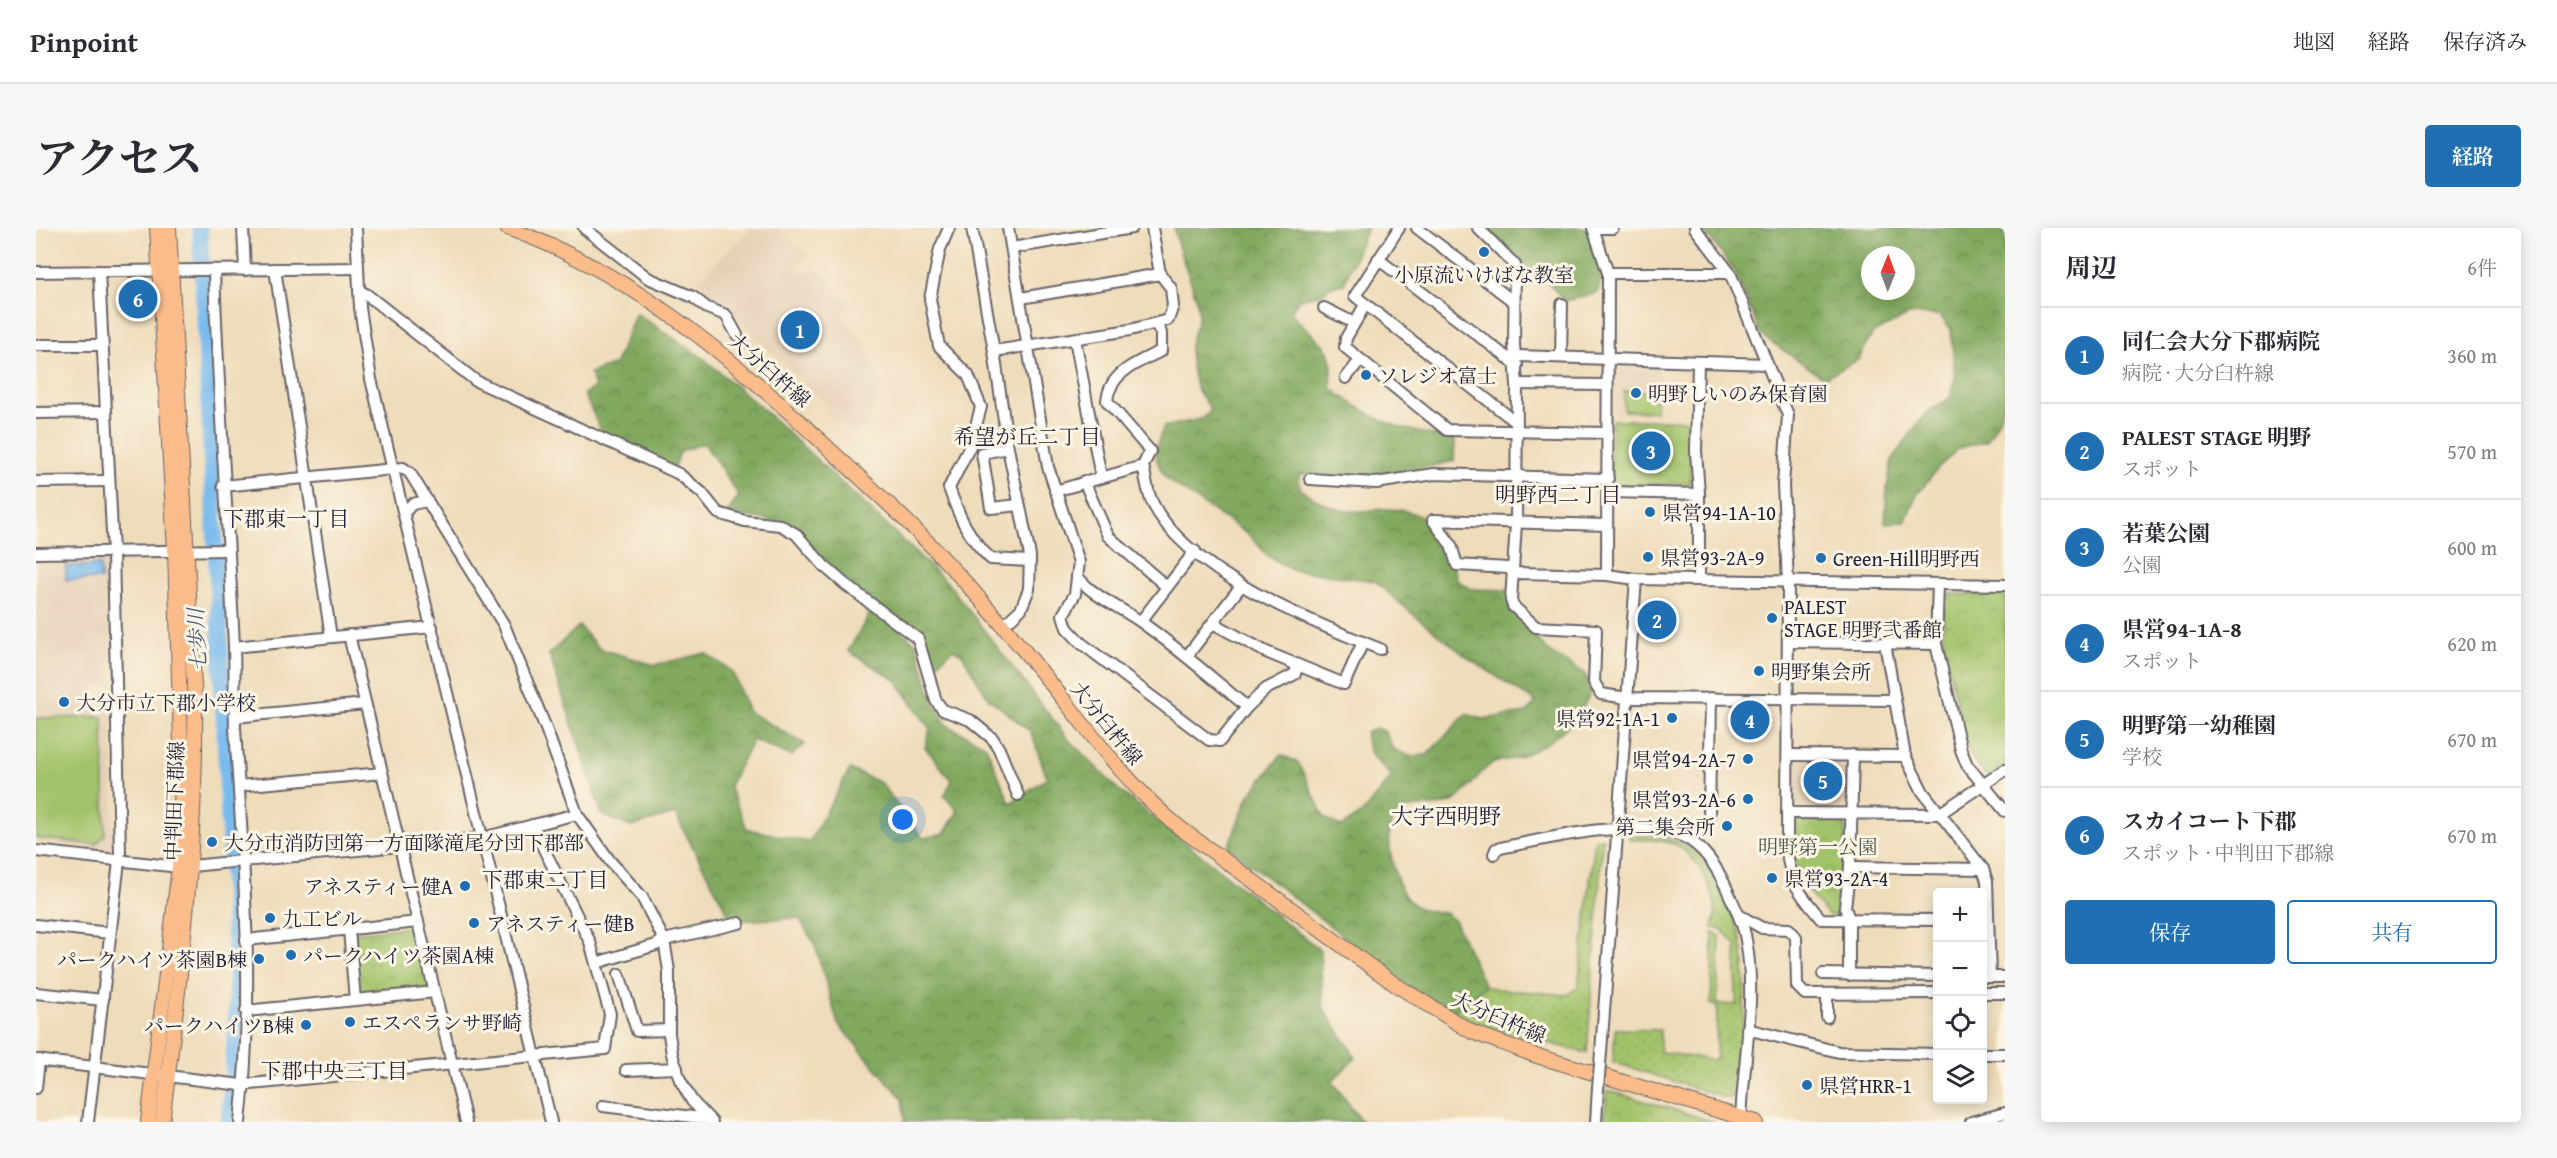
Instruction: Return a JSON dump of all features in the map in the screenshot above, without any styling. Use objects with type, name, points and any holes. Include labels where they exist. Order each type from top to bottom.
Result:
[{"type":"main road","name":"中判田下郡線","points":[[157,228],[165,271],[181,552],[195,704],[196,774],[161,1075],[162,1122]]},
{"type":"main road","name":"中判田下郡線","points":[[165,271],[169,228]]},
{"type":"main road","name":"大分臼杵線","points":[[507,228],[560,250],[629,287],[671,315],[742,369],[908,522],[953,568],[1114,765],[1161,812],[1416,1000],[1472,1032],[1513,1048],[1741,1120],[1756,1122]]},
{"type":"main road","name":"中判田下郡線","points":[[148,1122],[161,1075]]},
{"type":"street","points":[[243,228],[245,270]]},
{"type":"street","points":[[356,228],[359,291],[369,371],[551,1122]]},
{"type":"street","points":[[584,228],[648,278],[693,297],[707,308],[726,315],[737,335]]},
{"type":"street","points":[[949,228],[940,249],[932,281],[930,299],[933,318],[939,346],[968,375],[981,407],[971,444],[949,488],[958,515],[969,535],[991,559],[1030,561]]},
{"type":"street","points":[[972,228],[994,351],[1008,448],[1030,561],[1029,589],[1021,609],[1002,626]]},
{"type":"street","points":[[1008,228],[1048,466],[1079,562],[1075,594],[1063,615],[1067,628],[1082,643],[1209,740],[1220,741],[1247,707],[1266,689],[1294,674],[1297,666]]},
{"type":"street","points":[[1012,248],[1132,228]]},
{"type":"street","points":[[994,351],[1075,339],[1168,320],[1173,306],[1171,288],[1160,274],[1152,228]]},
{"type":"street","points":[[1399,228],[1355,296],[1516,428]]},
{"type":"street","points":[[1417,228],[1514,302]]},
{"type":"street","points":[[1478,228],[1515,265],[1517,384],[1516,524],[1511,600],[1513,606],[1536,627],[1596,630],[1594,682],[1601,694],[1627,698],[1894,700]]},
{"type":"street","points":[[1607,575],[1608,273],[1593,228],[1613,228]]},
{"type":"street","points":[[1695,228],[1730,273],[1788,415],[1783,485],[1788,581],[1787,813],[1788,863],[1795,887],[1821,919],[1933,920]]},
{"type":"street","points":[[1378,259],[1517,360],[1605,357],[1607,360],[1767,364]]},
{"type":"street","points":[[36,272],[358,268]]},
{"type":"street","points":[[275,269],[331,637]]},
{"type":"street","points":[[212,270],[225,550],[234,647],[235,717],[246,940],[246,1011],[240,1122]]},
{"type":"street","points":[[88,1122],[119,860],[113,552],[99,272]]},
{"type":"street","points":[[1608,273],[1730,273]]},
{"type":"street","points":[[1021,298],[1160,274]]},
{"type":"street","points":[[359,291],[366,294],[476,381],[679,474],[702,493],[718,513],[745,521],[780,525],[796,534],[831,572],[918,639],[936,701],[943,710],[970,720],[993,739],[1018,795]]},
{"type":"street","points":[[1561,357],[1562,304]]},
{"type":"street","points":[[1365,305],[1346,338],[1345,347],[1447,430],[1516,428],[1608,433]]},
{"type":"street","points":[[1324,308],[1354,323]]},
{"type":"street","points":[[1156,324],[1161,333],[1161,351],[1124,370],[1108,390],[1107,401],[1150,452],[1143,466],[1152,501],[1169,528],[1241,586],[1277,606],[1380,649]]},
{"type":"street","points":[[1075,339],[1101,477]]},
{"type":"street","points":[[36,345],[102,345]]},
{"type":"street","points":[[1346,378],[1360,360]]},
{"type":"street","points":[[1698,363],[1696,451],[1699,494],[1699,580]]},
{"type":"street","points":[[1517,384],[1607,385]]},
{"type":"street","points":[[36,413],[106,412]]},
{"type":"street","points":[[1008,448],[982,453],[991,508],[1019,505]]},
{"type":"street","points":[[1055,491],[1143,466]]},
{"type":"street","points":[[223,486],[403,468],[410,473],[504,625],[545,726],[577,814],[610,861],[642,897],[664,940],[669,971],[669,1030],[677,1068],[692,1101],[711,1120]]},
{"type":"street","points":[[1310,479],[1376,483],[1434,474],[1608,479]]},
{"type":"street","points":[[36,482],[109,481]]},
{"type":"street","points":[[1084,481],[1108,536],[1167,587]]},
{"type":"street","points":[[1608,492],[1699,494]]},
{"type":"street","points":[[404,513],[412,504],[427,501]]},
{"type":"street","points":[[1607,525],[1433,520],[1451,545],[1457,565],[1508,568],[1514,573],[1607,575],[1636,579],[2005,585]]},
{"type":"street","points":[[36,553],[225,550]]},
{"type":"street","points":[[1140,621],[1195,551]]},
{"type":"street","points":[[1077,576],[1085,586],[1140,621],[1187,656],[1247,707]]},
{"type":"street","points":[[1596,1122],[1636,579]]},
{"type":"street","points":[[1938,584],[1936,644],[1961,750],[1967,765],[2005,811]]},
{"type":"street","points":[[1187,656],[1241,586]]},
{"type":"street","points":[[1213,623],[1233,636],[1297,666],[1344,684],[1363,642]]},
{"type":"street","points":[[234,647],[432,627]]},
{"type":"street","points":[[349,635],[466,1122]]},
{"type":"street","points":[[1788,642],[1936,644]]},
{"type":"street","points":[[1885,643],[1905,756],[1923,792],[1983,869],[1989,890],[1987,911]]},
{"type":"street","points":[[1709,818],[1711,698]]},
{"type":"street","points":[[235,717],[365,704]]},
{"type":"street","points":[[1788,755],[1905,756]]},
{"type":"street","points":[[1849,975],[1849,920],[1845,907],[1850,867],[1853,755]]},
{"type":"street","points":[[1787,813],[1939,814],[2005,770]]},
{"type":"street","points":[[239,786],[382,773]]},
{"type":"street","points":[[36,850],[185,866],[219,864],[482,838],[577,814]]},
{"type":"street","points":[[36,1088],[37,1060],[242,1085],[605,1049],[610,1014],[590,942],[532,825]]},
{"type":"street","points":[[1494,854],[1496,849],[1617,828],[1675,834],[1695,844],[1715,865],[1739,915],[1748,953],[1749,991],[1741,1120]]},
{"type":"street","points":[[1850,867],[1983,869]]},
{"type":"street","points":[[1739,915],[1762,928],[1789,929],[1796,937],[1797,986],[1800,992],[1805,994],[1933,993]]},
{"type":"street","points":[[246,940],[418,922]]},
{"type":"street","points":[[596,963],[656,945],[664,940],[739,922]]},
{"type":"street","points":[[36,925],[110,933]]},
{"type":"street","points":[[349,930],[355,1000]]},
{"type":"street","points":[[620,974],[637,1031],[669,1030]]},
{"type":"street","points":[[1822,974],[1933,976]]},
{"type":"street","points":[[1987,977],[2005,977]]},
{"type":"street","points":[[246,1011],[435,992]]},
{"type":"street","points":[[36,993],[103,1000]]},
{"type":"street","points":[[1987,993],[2005,993]]},
{"type":"street","points":[[1827,994],[1827,1017]]},
{"type":"street","points":[[1747,1029],[1839,1052],[1933,1054]]},
{"type":"street","points":[[1987,1054],[2005,1054]]},
{"type":"street","points":[[626,1070],[677,1068]]},
{"type":"street","points":[[603,1106],[649,1117],[711,1120]]},
{"type":"street","points":[[1971,1122],[2005,1113]]},
{"type":"shaded area","points":[[778,228],[807,255],[796,268],[804,274],[813,266],[850,304],[840,317],[864,343],[881,384],[868,427],[853,434],[828,416],[826,406],[798,376],[697,281],[750,229]]},
{"type":"shaded area","name":"明野しいのみ保育園","points":[[1614,365],[1659,366],[1658,414],[1614,414]]},
{"type":"shaded area","name":"大分市立下郡小学校","points":[[106,557],[109,559],[111,686],[93,686],[93,707],[111,707],[114,851],[36,842],[36,558]]},
{"type":"shaded area","points":[[1851,758],[1852,808],[1797,807],[1794,803],[1794,760]]},
{"type":"green space","points":[[1174,228],[1367,228],[1344,284],[1329,287],[1322,294],[1299,299],[1291,311],[1328,352],[1332,362],[1331,388],[1361,409],[1388,423],[1455,439],[1454,461],[1390,476],[1299,474],[1300,489],[1340,510],[1405,511],[1429,521],[1444,540],[1458,581],[1471,589],[1507,590],[1511,609],[1544,647],[1583,672],[1593,686],[1573,720],[1544,745],[1520,757],[1490,765],[1454,801],[1404,810],[1392,821],[1391,857],[1403,893],[1417,907],[1446,913],[1454,920],[1485,986],[1452,1012],[1405,984],[1228,847],[1248,797],[1281,755],[1298,762],[1324,817],[1341,827],[1362,813],[1392,776],[1370,752],[1366,733],[1375,728],[1385,731],[1393,749],[1409,756],[1427,755],[1466,714],[1483,719],[1526,713],[1536,702],[1468,658],[1375,581],[1292,570],[1269,557],[1250,536],[1169,481],[1157,462],[1156,455],[1164,427],[1201,419],[1210,412],[1207,403],[1197,389],[1194,378],[1190,347],[1199,312]]},
{"type":"green space","points":[[1487,228],[1587,228],[1602,270],[1598,293],[1565,301],[1541,275],[1527,271]]},
{"type":"green space","points":[[1702,228],[2005,228],[2005,399],[1999,420],[1987,441],[1959,448],[1940,466],[1916,496],[1905,522],[1885,523],[1887,487],[1892,460],[1924,415],[1950,398],[1955,377],[1951,329],[1939,315],[1911,314],[1873,333],[1858,360],[1824,378],[1761,335],[1734,270]]},
{"type":"green space","points":[[636,313],[702,357],[766,412],[947,582],[1068,739],[1119,790],[1320,950],[1323,1007],[1356,1058],[1332,1081],[1362,1122],[903,1122],[905,1120],[902,1098],[838,1024],[815,945],[799,918],[732,921],[675,814],[631,827],[602,815],[549,654],[579,626],[600,649],[655,665],[705,653],[732,671],[749,712],[805,744],[791,756],[753,740],[729,786],[747,829],[809,842],[850,769],[881,783],[923,838],[944,834],[958,811],[944,796],[952,781],[925,747],[930,729],[896,680],[848,651],[872,610],[916,643],[934,704],[947,725],[986,746],[1010,803],[1047,778],[1031,732],[988,698],[962,654],[953,649],[932,669],[919,636],[848,584],[779,522],[727,513],[739,496],[704,443],[681,451],[673,469],[604,437],[584,394],[595,387],[590,373],[615,364]]},
{"type":"green space","points":[[1624,391],[1656,392],[1656,411],[1624,411]]},
{"type":"green space","points":[[1612,420],[1692,420],[1690,483],[1614,485],[1610,482]]},
{"type":"green space","points":[[1944,594],[2005,595],[2005,765],[1989,776],[1985,775],[1971,756],[1964,738],[1943,642]]},
{"type":"green space","points":[[103,717],[105,834],[96,845],[36,838],[36,718]]},
{"type":"green space","name":"明野第一公園","points":[[1792,819],[1845,820],[1845,907],[1842,915],[1829,916],[1803,883],[1795,861]]},
{"type":"green space","points":[[1629,835],[1663,838],[1677,841],[1688,847],[1710,870],[1734,917],[1741,940],[1745,978],[1736,1095],[1729,1099],[1613,1062],[1615,1029],[1660,1030],[1660,1052],[1712,1060],[1716,1058],[1717,1007],[1711,1004],[1713,933],[1720,936],[1717,1004],[1736,1005],[1736,944],[1722,930],[1713,928],[1715,905],[1710,887],[1700,868],[1686,852],[1670,843],[1629,840]]},
{"type":"green space","points":[[1603,838],[1587,1053],[1483,1026],[1452,1012],[1485,986],[1567,995],[1578,987],[1595,839]]},
{"type":"green space","points":[[412,927],[416,929],[430,985],[428,990],[360,996],[357,992],[353,933]]},
{"type":"green space","points":[[1607,1090],[1715,1122],[1604,1122]]},
{"type":"water","points":[[100,565],[101,579],[66,580],[66,566]]},
{"type":"waterway","name":"七歩川","points":[[200,228],[236,973],[236,1019],[229,1122]]},
{"type":"place","name":"小原流いけばな教室","points":[[1484,252]]},
{"type":"place","name":"スカイコート下郡","points":[[138,299]]},
{"type":"place","name":"同仁会大分下郡病院","points":[[800,330]]},
{"type":"place","name":"ソレジオ富士","points":[[1366,375]]},
{"type":"place","name":"明野しいのみ保育園","points":[[1636,393]]},
{"type":"place","name":"若葉公園","points":[[1651,451]]},
{"type":"place","name":"県営94-1A-10","points":[[1650,512]]},
{"type":"place","name":"県営93-2A-9","points":[[1648,557]]},
{"type":"place","name":"Green-Hill明野西","points":[[1821,558]]},
{"type":"place","name":"PALEST STAGE 明野弐番館","points":[[1772,618]]},
{"type":"place","name":"PALEST STAGE 明野","points":[[1657,620]]},
{"type":"place","name":"明野集会所","points":[[1759,671]]},
{"type":"place","name":"大分市立下郡小学校","points":[[64,702]]},
{"type":"place","name":"県営92-1A-1","points":[[1672,718]]},
{"type":"place","name":"県営94-1A-8","points":[[1750,720]]},
{"type":"place","name":"県営94-2A-7","points":[[1748,759]]},
{"type":"place","name":"明野第一幼稚園","points":[[1823,781]]},
{"type":"place","name":"県営93-2A-6","points":[[1748,799]]},
{"type":"place","name":"第二集会所","points":[[1727,826]]},
{"type":"place","name":"大分市消防団第一方面隊滝尾分団下郡部","points":[[212,842]]},
{"type":"place","name":"県営93-2A-4","points":[[1772,878]]},
{"type":"place","name":"アネスティー健A","points":[[465,886]]},
{"type":"place","name":"九工ビル","points":[[270,918]]},
{"type":"place","name":"アネスティー健B","points":[[474,923]]},
{"type":"place","name":"パークハイツ茶園A棟","points":[[291,955]]},
{"type":"place","name":"パークハイツ茶園B棟","points":[[259,959]]},
{"type":"place","name":"エスペランサ野崎","points":[[350,1022]]},
{"type":"place","name":"パークハイツB棟","points":[[306,1025]]},
{"type":"place","name":"県営HRR-1","points":[[1807,1085]]},
{"type":"district","name":"希望が丘二丁目","points":[[1027,436]]},
{"type":"district","name":"明野西二丁目","points":[[1558,494]]},
{"type":"district","name":"下郡東一丁目","points":[[286,518]]},
{"type":"district","name":"大字西明野","points":[[1446,816]]},
{"type":"district","name":"下郡東二丁目","points":[[545,879]]},
{"type":"district","name":"下郡中央三丁目","points":[[334,1070]]}]
